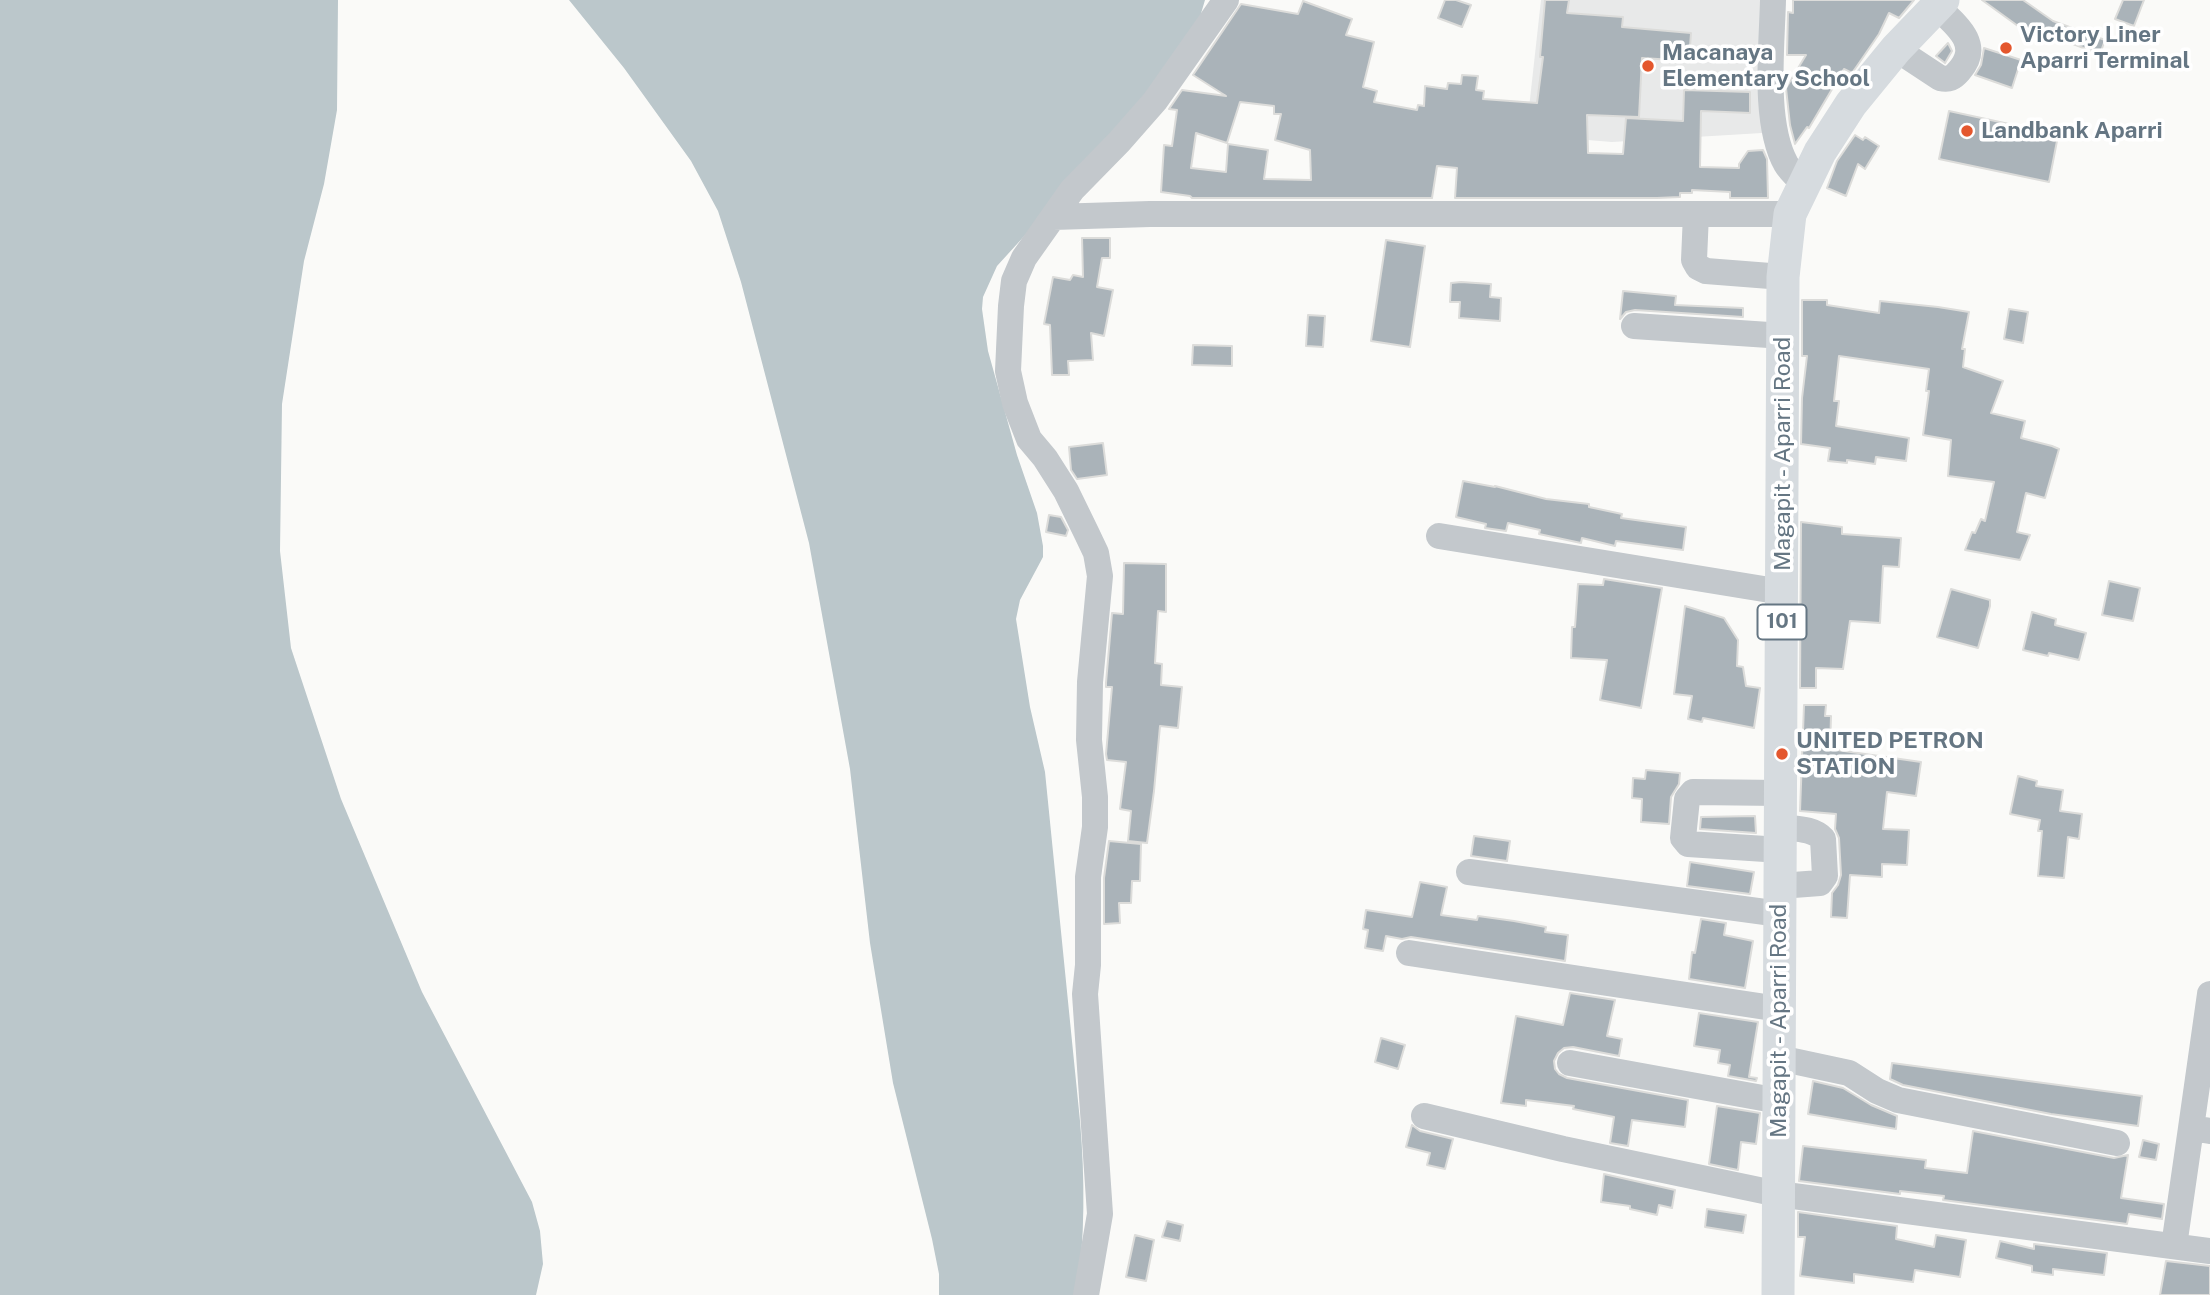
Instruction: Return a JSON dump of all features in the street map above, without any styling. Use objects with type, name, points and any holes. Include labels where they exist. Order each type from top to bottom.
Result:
[{"type":"main road","name":"Magapit - Aparri Road","points":[[1778,1295],[1783,277],[1790,214],[1820,152],[1851,104],[1896,49],[1940,3]]},
{"type":"street","points":[[1086,1295],[1100,1213],[1085,994],[1088,965],[1088,877],[1095,827],[1088,740],[1090,681],[1100,576],[1096,553],[1066,491],[1029,439],[1014,403],[1008,371],[1011,306],[1014,281],[1024,258],[1072,190],[1155,101],[1226,0]]},
{"type":"street","points":[[1773,0],[1771,106],[1778,143],[1786,165],[1804,184]]},
{"type":"street","points":[[1896,49],[1947,80],[1964,66],[1968,45],[1964,33],[1940,3]]},
{"type":"street","points":[[1072,190],[1083,187],[1091,190],[1112,203],[1121,215]]},
{"type":"street","points":[[1696,214],[1694,260],[1698,267],[1706,271],[1783,277]]},
{"type":"street","points":[[1053,217],[1790,214]]},
{"type":"street","points":[[1634,326],[1784,336]]},
{"type":"street","points":[[1439,536],[1782,592]]},
{"type":"street","points":[[1469,872],[1780,900],[1820,883],[1825,876],[1823,839],[1820,834],[1815,831],[1781,838],[1688,844],[1683,838],[1687,799],[1693,792],[1780,793]]},
{"type":"street","points":[[1409,953],[1779,1009]]},
{"type":"street","points":[[2174,1247],[2200,1130],[2210,994]]},
{"type":"street","points":[[1779,1058],[1849,1073],[1877,1091],[1898,1100],[2117,1143]]},
{"type":"street","points":[[1570,1063],[1779,1101]]},
{"type":"street","points":[[1424,1116],[1563,1149],[1778,1194],[2210,1251]]},
{"type":"shaded area","points":[[0,0],[338,0],[337,110],[324,184],[304,261],[282,404],[280,551],[291,648],[341,799],[422,992],[532,1202],[540,1231],[543,1264],[536,1295],[0,1295]]},
{"type":"shaded area","points":[[569,0],[1205,0],[1191,39],[1048,210],[997,266],[983,297],[982,309],[988,351],[1017,455],[1037,513],[1043,546],[1043,557],[1020,600],[1016,619],[1030,707],[1045,772],[1080,1121],[1083,1208],[1077,1295],[939,1295],[939,1274],[932,1239],[893,1083],[870,943],[850,769],[809,543],[741,282],[718,211],[691,161],[624,68]]},
{"type":"shaded area","name":"Macanaya Elementary School","points":[[1541,0],[1763,0],[1762,133],[1612,142],[1526,135]]},
{"type":"building","points":[[1445,0],[1471,5],[1462,27],[1438,18]]},
{"type":"building","points":[[1545,0],[1569,0],[1567,13],[1623,17],[1622,27],[1691,33],[1689,61],[1642,58],[1639,117],[1587,115],[1588,153],[1623,154],[1626,118],[1683,121],[1684,90],[1750,92],[1750,113],[1701,111],[1700,167],[1739,168],[1748,151],[1763,150],[1767,159],[1768,198],[1730,198],[1730,192],[1692,190],[1692,193],[1680,193],[1680,197],[1657,198],[1455,198],[1457,168],[1437,166],[1432,198],[1192,198],[1161,192],[1164,145],[1172,146],[1177,110],[1169,109],[1182,90],[1226,96],[1193,75],[1241,4],[1298,14],[1303,1],[1352,19],[1346,35],[1374,42],[1363,87],[1377,91],[1374,102],[1417,110],[1418,105],[1424,106],[1425,86],[1447,89],[1448,83],[1461,84],[1462,75],[1478,76],[1476,90],[1484,91],[1483,99],[1537,103],[1543,57],[1540,57]],"holes":[[[1240,102],[1274,106],[1274,114],[1281,114],[1275,140],[1310,150],[1311,180],[1264,179],[1268,150],[1228,144],[1226,172],[1191,168],[1196,133],[1227,143]]]},
{"type":"building","points":[[1793,0],[1914,0],[1899,18],[1889,13],[1879,34],[1852,73],[1844,69],[1809,128],[1807,127],[1795,144],[1786,88],[1806,55],[1787,55],[1788,12],[1793,13]]},
{"type":"building","points":[[1982,0],[2023,0],[2053,21],[2105,40],[2100,54],[2040,32],[2037,36],[2030,31],[2029,34]]},
{"type":"building","points":[[2123,0],[2144,0],[2134,26],[2115,19]]},
{"type":"building","points":[[1948,43],[1952,51],[1945,63],[1936,56]]},
{"type":"building","points":[[1984,48],[2021,60],[2012,88],[1975,75],[1981,65]]},
{"type":"building","points":[[1949,111],[2023,127],[2022,134],[2057,141],[2049,182],[1939,159]]},
{"type":"building","points":[[1855,135],[1863,140],[1865,137],[1879,146],[1865,169],[1858,164],[1846,196],[1827,188],[1837,161]]},
{"type":"building","points":[[1082,238],[1110,238],[1110,258],[1102,258],[1097,287],[1113,290],[1104,336],[1091,333],[1093,360],[1068,361],[1069,375],[1052,375],[1050,325],[1044,324],[1053,277],[1070,280],[1073,275],[1083,277]]},
{"type":"building","points":[[1386,240],[1425,246],[1410,347],[1371,341]]},
{"type":"building","points":[[1451,283],[1491,284],[1490,297],[1501,298],[1500,321],[1459,318],[1460,302],[1450,302]]},
{"type":"building","points":[[1623,291],[1676,296],[1675,305],[1743,308],[1743,317],[1635,310],[1626,312],[1620,319]]},
{"type":"building","points":[[1802,300],[1827,300],[1827,305],[1879,313],[1880,301],[1969,312],[1962,349],[1965,349],[1963,367],[2003,381],[1991,413],[2025,421],[2021,438],[2059,449],[2045,498],[2026,493],[2017,532],[2030,535],[2020,560],[1965,550],[1972,532],[1975,533],[1981,519],[1985,521],[1994,482],[1948,476],[1951,440],[1923,435],[1929,369],[1839,356],[1834,401],[1839,401],[1836,426],[1909,438],[1906,461],[1876,457],[1875,464],[1847,460],[1847,463],[1828,461],[1830,448],[1801,444],[1802,398],[1807,356],[1802,356]]},
{"type":"building","points":[[2009,309],[2028,312],[2023,343],[2004,339]]},
{"type":"building","points":[[1308,315],[1325,316],[1323,347],[1306,346]]},
{"type":"building","points":[[1193,345],[1232,346],[1232,366],[1192,365]]},
{"type":"building","points":[[1103,443],[1107,475],[1077,479],[1071,470],[1069,447]]},
{"type":"building","points":[[1463,481],[1546,499],[1589,504],[1589,507],[1622,514],[1621,518],[1686,527],[1683,550],[1616,541],[1615,546],[1582,538],[1581,543],[1539,534],[1540,530],[1508,523],[1506,531],[1485,528],[1486,524],[1456,517]]},
{"type":"building","points":[[1049,515],[1061,517],[1068,530],[1066,536],[1046,532]]},
{"type":"building","points":[[1801,522],[1842,527],[1842,534],[1901,538],[1899,567],[1883,566],[1880,623],[1850,621],[1843,669],[1816,668],[1816,688],[1800,688]]},
{"type":"building","points":[[1124,563],[1166,564],[1166,612],[1158,611],[1155,663],[1162,664],[1161,685],[1182,687],[1178,728],[1160,726],[1147,843],[1128,841],[1131,811],[1120,809],[1126,762],[1107,760],[1106,754],[1112,687],[1106,687],[1112,613],[1123,614]]},
{"type":"building","points":[[1604,579],[1662,588],[1641,708],[1600,700],[1607,660],[1571,658],[1578,584],[1603,585]]},
{"type":"building","points":[[2109,581],[2140,588],[2133,621],[2102,615]]},
{"type":"building","points":[[1951,589],[1990,600],[1978,648],[1937,637]]},
{"type":"building","points":[[1685,606],[1724,618],[1738,640],[1737,666],[1743,667],[1746,686],[1760,688],[1754,728],[1703,718],[1702,722],[1688,719],[1692,696],[1674,694]]},
{"type":"building","points":[[2032,612],[2056,619],[2055,625],[2086,633],[2079,660],[2023,650]]},
{"type":"building","points":[[1804,705],[1826,705],[1825,716],[1831,716],[1830,749],[1921,762],[1916,796],[1887,792],[1883,829],[1909,830],[1907,865],[1882,864],[1882,877],[1850,875],[1847,918],[1831,917],[1832,893],[1841,875],[1839,838],[1835,829],[1836,814],[1800,811]]},
{"type":"building","points":[[1646,770],[1680,773],[1679,784],[1671,797],[1669,824],[1641,822],[1642,799],[1632,798],[1633,778],[1645,779]]},
{"type":"building","points":[[2018,776],[2037,781],[2036,786],[2063,790],[2060,811],[2082,814],[2079,839],[2068,837],[2064,878],[2038,876],[2042,831],[2038,831],[2040,820],[2010,814]]},
{"type":"building","points":[[1755,816],[1756,833],[1700,829],[1701,817]]},
{"type":"building","points":[[1474,836],[1510,841],[1507,861],[1471,856]]},
{"type":"building","points":[[1109,841],[1141,844],[1140,881],[1132,881],[1131,903],[1119,903],[1120,923],[1104,924],[1104,878]]},
{"type":"building","points":[[1690,862],[1754,872],[1750,894],[1687,886]]},
{"type":"building","points":[[1420,882],[1447,887],[1441,915],[1514,921],[1546,927],[1545,932],[1568,935],[1565,961],[1411,937],[1402,939],[1386,936],[1383,951],[1365,948],[1368,930],[1363,929],[1366,910],[1412,917]]},
{"type":"building","points":[[1701,919],[1726,923],[1724,935],[1753,941],[1745,988],[1689,979],[1692,952],[1695,953]]},
{"type":"building","points":[[1570,993],[1615,1000],[1607,1036],[1622,1039],[1619,1056],[1573,1047],[1564,1048],[1554,1061],[1559,1074],[1567,1078],[1688,1100],[1685,1127],[1632,1120],[1628,1146],[1610,1143],[1614,1117],[1573,1109],[1574,1106],[1526,1100],[1526,1106],[1501,1103],[1516,1016],[1563,1025]]},
{"type":"building","points":[[1699,1013],[1758,1022],[1749,1077],[1757,1078],[1756,1081],[1728,1076],[1730,1065],[1718,1063],[1720,1050],[1694,1046]]},
{"type":"building","points":[[1381,1038],[1405,1045],[1398,1069],[1375,1062]]},
{"type":"building","points":[[1892,1063],[2142,1096],[2138,1126],[2051,1114],[1903,1085],[1890,1079]]},
{"type":"building","points":[[1813,1081],[1843,1088],[1871,1105],[1897,1116],[1896,1129],[1808,1114]]},
{"type":"building","points":[[1717,1106],[1760,1113],[1756,1144],[1741,1142],[1738,1170],[1709,1164]]},
{"type":"building","points":[[1412,1125],[1420,1131],[1453,1139],[1445,1169],[1427,1165],[1430,1153],[1406,1147]]},
{"type":"building","points":[[1973,1131],[2114,1158],[2128,1155],[2121,1198],[2164,1204],[2162,1219],[2129,1214],[2127,1224],[1943,1200],[1944,1196],[1900,1191],[1900,1194],[1799,1181],[1803,1146],[1926,1160],[1925,1168],[1967,1173]]},
{"type":"building","points":[[2143,1140],[2159,1144],[2156,1160],[2139,1157]]},
{"type":"building","points":[[1604,1174],[1675,1190],[1672,1208],[1659,1205],[1657,1215],[1630,1209],[1630,1206],[1601,1202]]},
{"type":"building","points":[[1707,1209],[1746,1215],[1743,1233],[1705,1227]]},
{"type":"building","points":[[1798,1212],[1897,1226],[1896,1239],[1934,1247],[1936,1235],[1966,1240],[1960,1277],[1915,1270],[1913,1282],[1854,1274],[1854,1283],[1800,1276],[1805,1237],[1798,1237]]},
{"type":"building","points":[[1167,1221],[1183,1225],[1180,1241],[1162,1237]]},
{"type":"building","points":[[1135,1235],[1154,1240],[1146,1281],[1126,1277]]},
{"type":"building","points":[[2000,1241],[2034,1249],[2034,1244],[2107,1253],[2104,1275],[2053,1269],[2053,1275],[2032,1272],[2032,1266],[1996,1258]]},
{"type":"building","points":[[2166,1261],[2210,1266],[2210,1295],[2160,1295]]},
{"type":"place","name":"Victory Liner Aparri Terminal","points":[[2006,48]]},
{"type":"place","name":"Macanaya Elementary School","points":[[1648,66]]},
{"type":"place","name":"Landbank Aparri","points":[[1967,131]]},
{"type":"place","name":"UNITED PETRON STATION","points":[[1782,754]]}]
